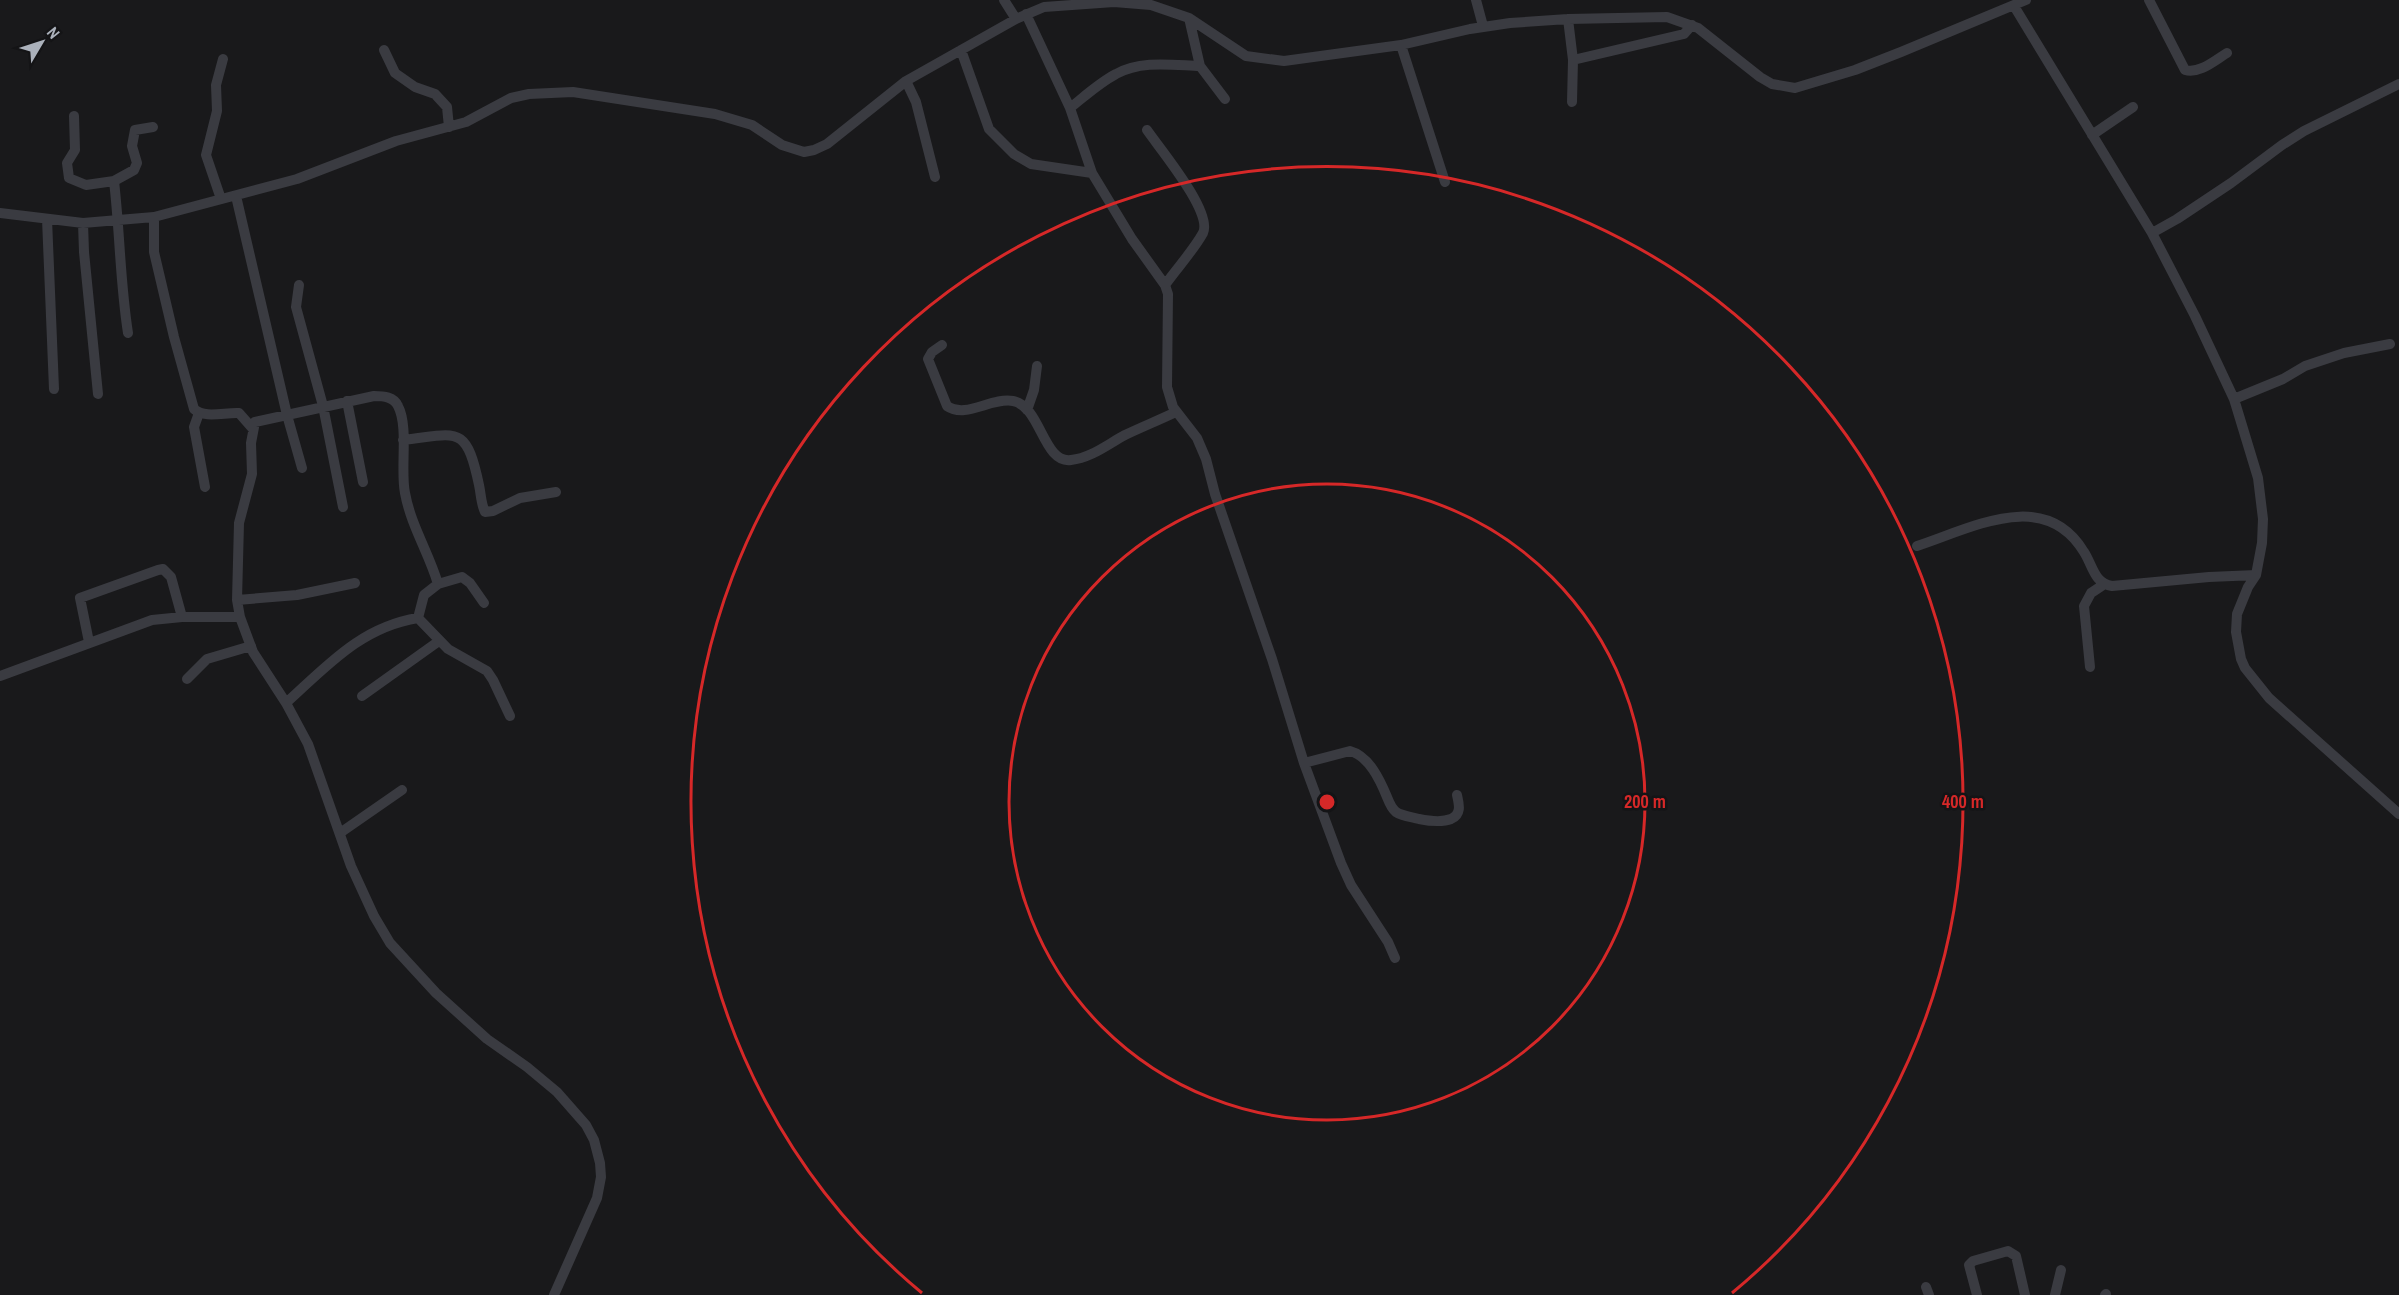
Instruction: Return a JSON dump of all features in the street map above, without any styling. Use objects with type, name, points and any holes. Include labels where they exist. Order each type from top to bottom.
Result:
[{"type":"street","points":[[1004,0],[1021,17],[1070,108],[1092,173],[1132,239],[1165,285],[1169,302],[1167,387],[1176,412],[1190,427],[1206,459],[1215,494],[1272,659],[1304,764],[1344,870],[1388,942],[1395,958]]},
{"type":"street","points":[[1476,0],[1483,26]]},
{"type":"street","points":[[0,213],[83,223],[154,217],[297,178],[396,141],[480,116],[518,96],[573,92],[734,118],[752,125],[794,150],[814,150],[827,144],[906,81],[1021,17],[1044,7],[1096,1],[1151,5],[1189,18],[1246,56],[1284,61],[1305,60],[1401,45],[1483,26],[1568,19],[1658,16],[1692,25],[1760,77],[1772,84],[1795,88],[1882,59],[2026,0]]},
{"type":"street","points":[[2149,0],[2185,70],[2199,70],[2227,53]]},
{"type":"street","points":[[2014,6],[2152,233],[2234,399],[2262,497],[2262,543],[2256,575],[2248,587],[2237,614],[2236,632],[2245,668],[2269,698],[2399,814]]},
{"type":"street","points":[[1189,18],[1200,66],[1225,99]]},
{"type":"street","points":[[1568,19],[1572,60],[1572,102]]},
{"type":"street","points":[[1572,60],[1684,34],[1692,25]]},
{"type":"street","points":[[1401,45],[1445,182]]},
{"type":"street","points":[[384,50],[395,73],[415,87],[435,94],[447,107],[449,127]]},
{"type":"street","points":[[961,50],[989,129],[1014,154],[1031,164],[1092,173]]},
{"type":"street","points":[[221,199],[206,155],[217,111],[216,85],[223,59]]},
{"type":"street","points":[[1070,108],[1107,79],[1129,68],[1164,64],[1200,66]]},
{"type":"street","points":[[906,81],[916,102],[935,177]]},
{"type":"street","points":[[2152,233],[2231,183],[2297,136],[2399,84]]},
{"type":"street","points":[[2092,135],[2133,107]]},
{"type":"street","points":[[74,116],[75,150],[67,163],[69,178],[86,185],[114,181],[134,170],[136,163],[132,146],[135,130],[153,128]]},
{"type":"street","points":[[1147,130],[1200,205],[1205,220],[1203,231],[1165,285]]},
{"type":"street","points":[[114,181],[119,270],[128,333]]},
{"type":"street","points":[[236,196],[287,415],[302,468]]},
{"type":"street","points":[[154,217],[154,252],[174,337],[195,409],[206,415],[239,413],[253,429]]},
{"type":"street","points":[[47,219],[54,389]]},
{"type":"street","points":[[83,223],[98,394]]},
{"type":"street","points":[[299,285],[296,307],[323,406],[343,507]]},
{"type":"street","points":[[2234,399],[2283,379],[2305,366],[2344,353],[2390,344]]},
{"type":"street","points":[[942,345],[932,352],[928,359],[947,406],[960,412],[994,401],[1014,401],[1027,410],[1053,453],[1060,459],[1073,460],[1096,452],[1124,435],[1176,412]]},
{"type":"street","points":[[1027,410],[1034,390],[1037,366]]},
{"type":"street","points":[[438,584],[409,511],[405,491],[402,416],[396,402],[387,396],[375,396],[255,422],[251,443],[252,474],[238,524],[237,600],[240,617],[251,646],[308,744],[351,866],[374,916],[390,943],[410,967],[487,1039],[527,1067],[557,1092],[586,1125],[594,1140],[601,1177],[597,1198],[554,1295]]},
{"type":"street","points":[[347,401],[363,482]]},
{"type":"street","points":[[199,413],[194,427],[205,486]]},
{"type":"street","points":[[403,440],[451,434],[463,440],[468,446],[485,512],[493,512],[520,498],[556,492]]},
{"type":"street","points":[[1917,546],[2009,517],[2034,516],[2048,519],[2075,537],[2097,579],[2103,585],[2256,575]]},
{"type":"street","points":[[90,642],[80,598],[158,570],[163,569],[171,577],[182,617]]},
{"type":"street","points":[[418,618],[424,595],[438,584],[462,577],[470,583],[484,603]]},
{"type":"street","points":[[237,600],[297,595],[355,583]]},
{"type":"street","points":[[2090,667],[2084,606],[2091,593],[2103,585]]},
{"type":"street","points":[[0,676],[152,620],[182,617],[240,617]]},
{"type":"street","points":[[418,618],[456,655],[487,671],[510,716]]},
{"type":"street","points":[[286,703],[351,645],[380,628],[418,618]]},
{"type":"street","points":[[362,696],[440,640]]},
{"type":"street","points":[[187,679],[207,659],[251,646]]},
{"type":"street","points":[[1304,764],[1350,751],[1355,752],[1372,769],[1391,807],[1397,812],[1424,820],[1450,819],[1457,815],[1460,809],[1457,795]]},
{"type":"street","points":[[340,833],[402,790]]},
{"type":"street","points":[[1977,1295],[1969,1264],[2008,1251],[2016,1256],[2025,1295]]},
{"type":"street","points":[[2055,1295],[2061,1270]]}]
